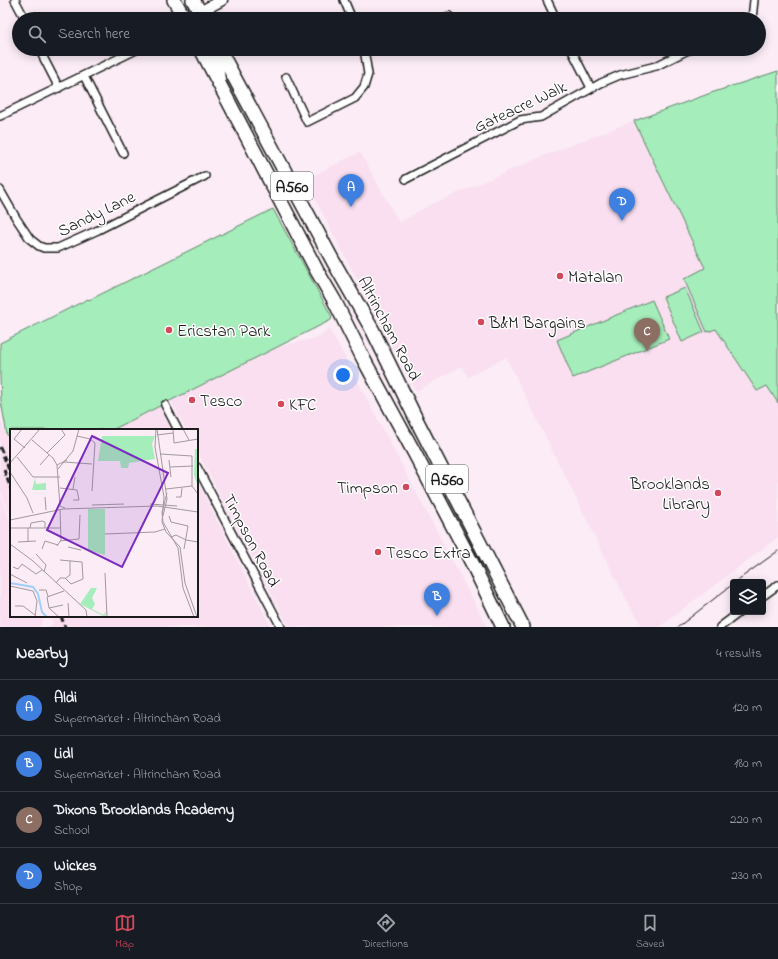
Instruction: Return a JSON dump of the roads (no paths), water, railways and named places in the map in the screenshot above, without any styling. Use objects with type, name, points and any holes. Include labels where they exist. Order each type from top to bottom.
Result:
[{"type":"highway","points":[[174,0],[181,12]]},
{"type":"highway","points":[[193,0],[196,12]]},
{"type":"highway","name":"A560","points":[[205,56],[317,271],[334,300],[412,448],[503,627]]},
{"type":"highway","name":"Altrincham Road","points":[[223,56],[333,261],[368,322],[523,627]]},
{"type":"main road","points":[[204,12],[222,0]]},
{"type":"main road","points":[[212,56],[218,67],[221,87]]},
{"type":"street","points":[[15,0],[21,12]]},
{"type":"street","points":[[344,0],[349,12]]},
{"type":"street","points":[[547,0],[553,12]]},
{"type":"street","points":[[753,12],[754,0]]},
{"type":"street","points":[[43,56],[59,88]]},
{"type":"street","points":[[0,116],[124,56]]},
{"type":"street","points":[[286,77],[307,122],[355,98],[364,87],[368,74],[365,56]]},
{"type":"street","points":[[575,56],[591,88]]},
{"type":"street","name":"Gateacre Walk","points":[[406,179],[520,120],[541,117],[591,88],[620,75],[656,66],[676,56]]},
{"type":"street","points":[[84,76],[123,153]]},
{"type":"street","name":"Sandy Lane","points":[[1,194],[19,223],[34,243],[44,248],[58,248],[98,230],[205,176]]},
{"type":"street","points":[[165,405],[177,429]]},
{"type":"street","name":"Timpson Road","points":[[198,469],[281,627]]},
{"type":"street","points":[[766,594],[778,585]]},
{"type":"street","points":[[720,627],[736,615]]},
{"type":"tram line","points":[[739,579],[778,551]]},
{"type":"tram line","points":[[678,627],[730,586]]},
{"type":"railway","points":[[0,447],[10,472]]},
{"type":"railway","points":[[4,470],[10,486]]},
{"type":"railway","points":[[61,617],[65,627]]},
{"type":"place","name":"Aldi","points":[[351,207]]},
{"type":"place","name":"Wickes","points":[[622,221]]},
{"type":"place","name":"Matalan","points":[[560,276]]},
{"type":"place","name":"B&M Bargains","points":[[481,322]]},
{"type":"place","name":"Ericstan Park","points":[[169,330]]},
{"type":"place","name":"Dixons Brooklands Academy","points":[[647,351]]},
{"type":"place","name":"Tesco","points":[[192,400]]},
{"type":"place","name":"KFC","points":[[281,404]]},
{"type":"place","name":"Timpson","points":[[406,487]]},
{"type":"place","name":"Brooklands Library","points":[[718,493]]},
{"type":"place","name":"Tesco Extra","points":[[378,552]]},
{"type":"place","name":"Lidl","points":[[437,616]]}]
